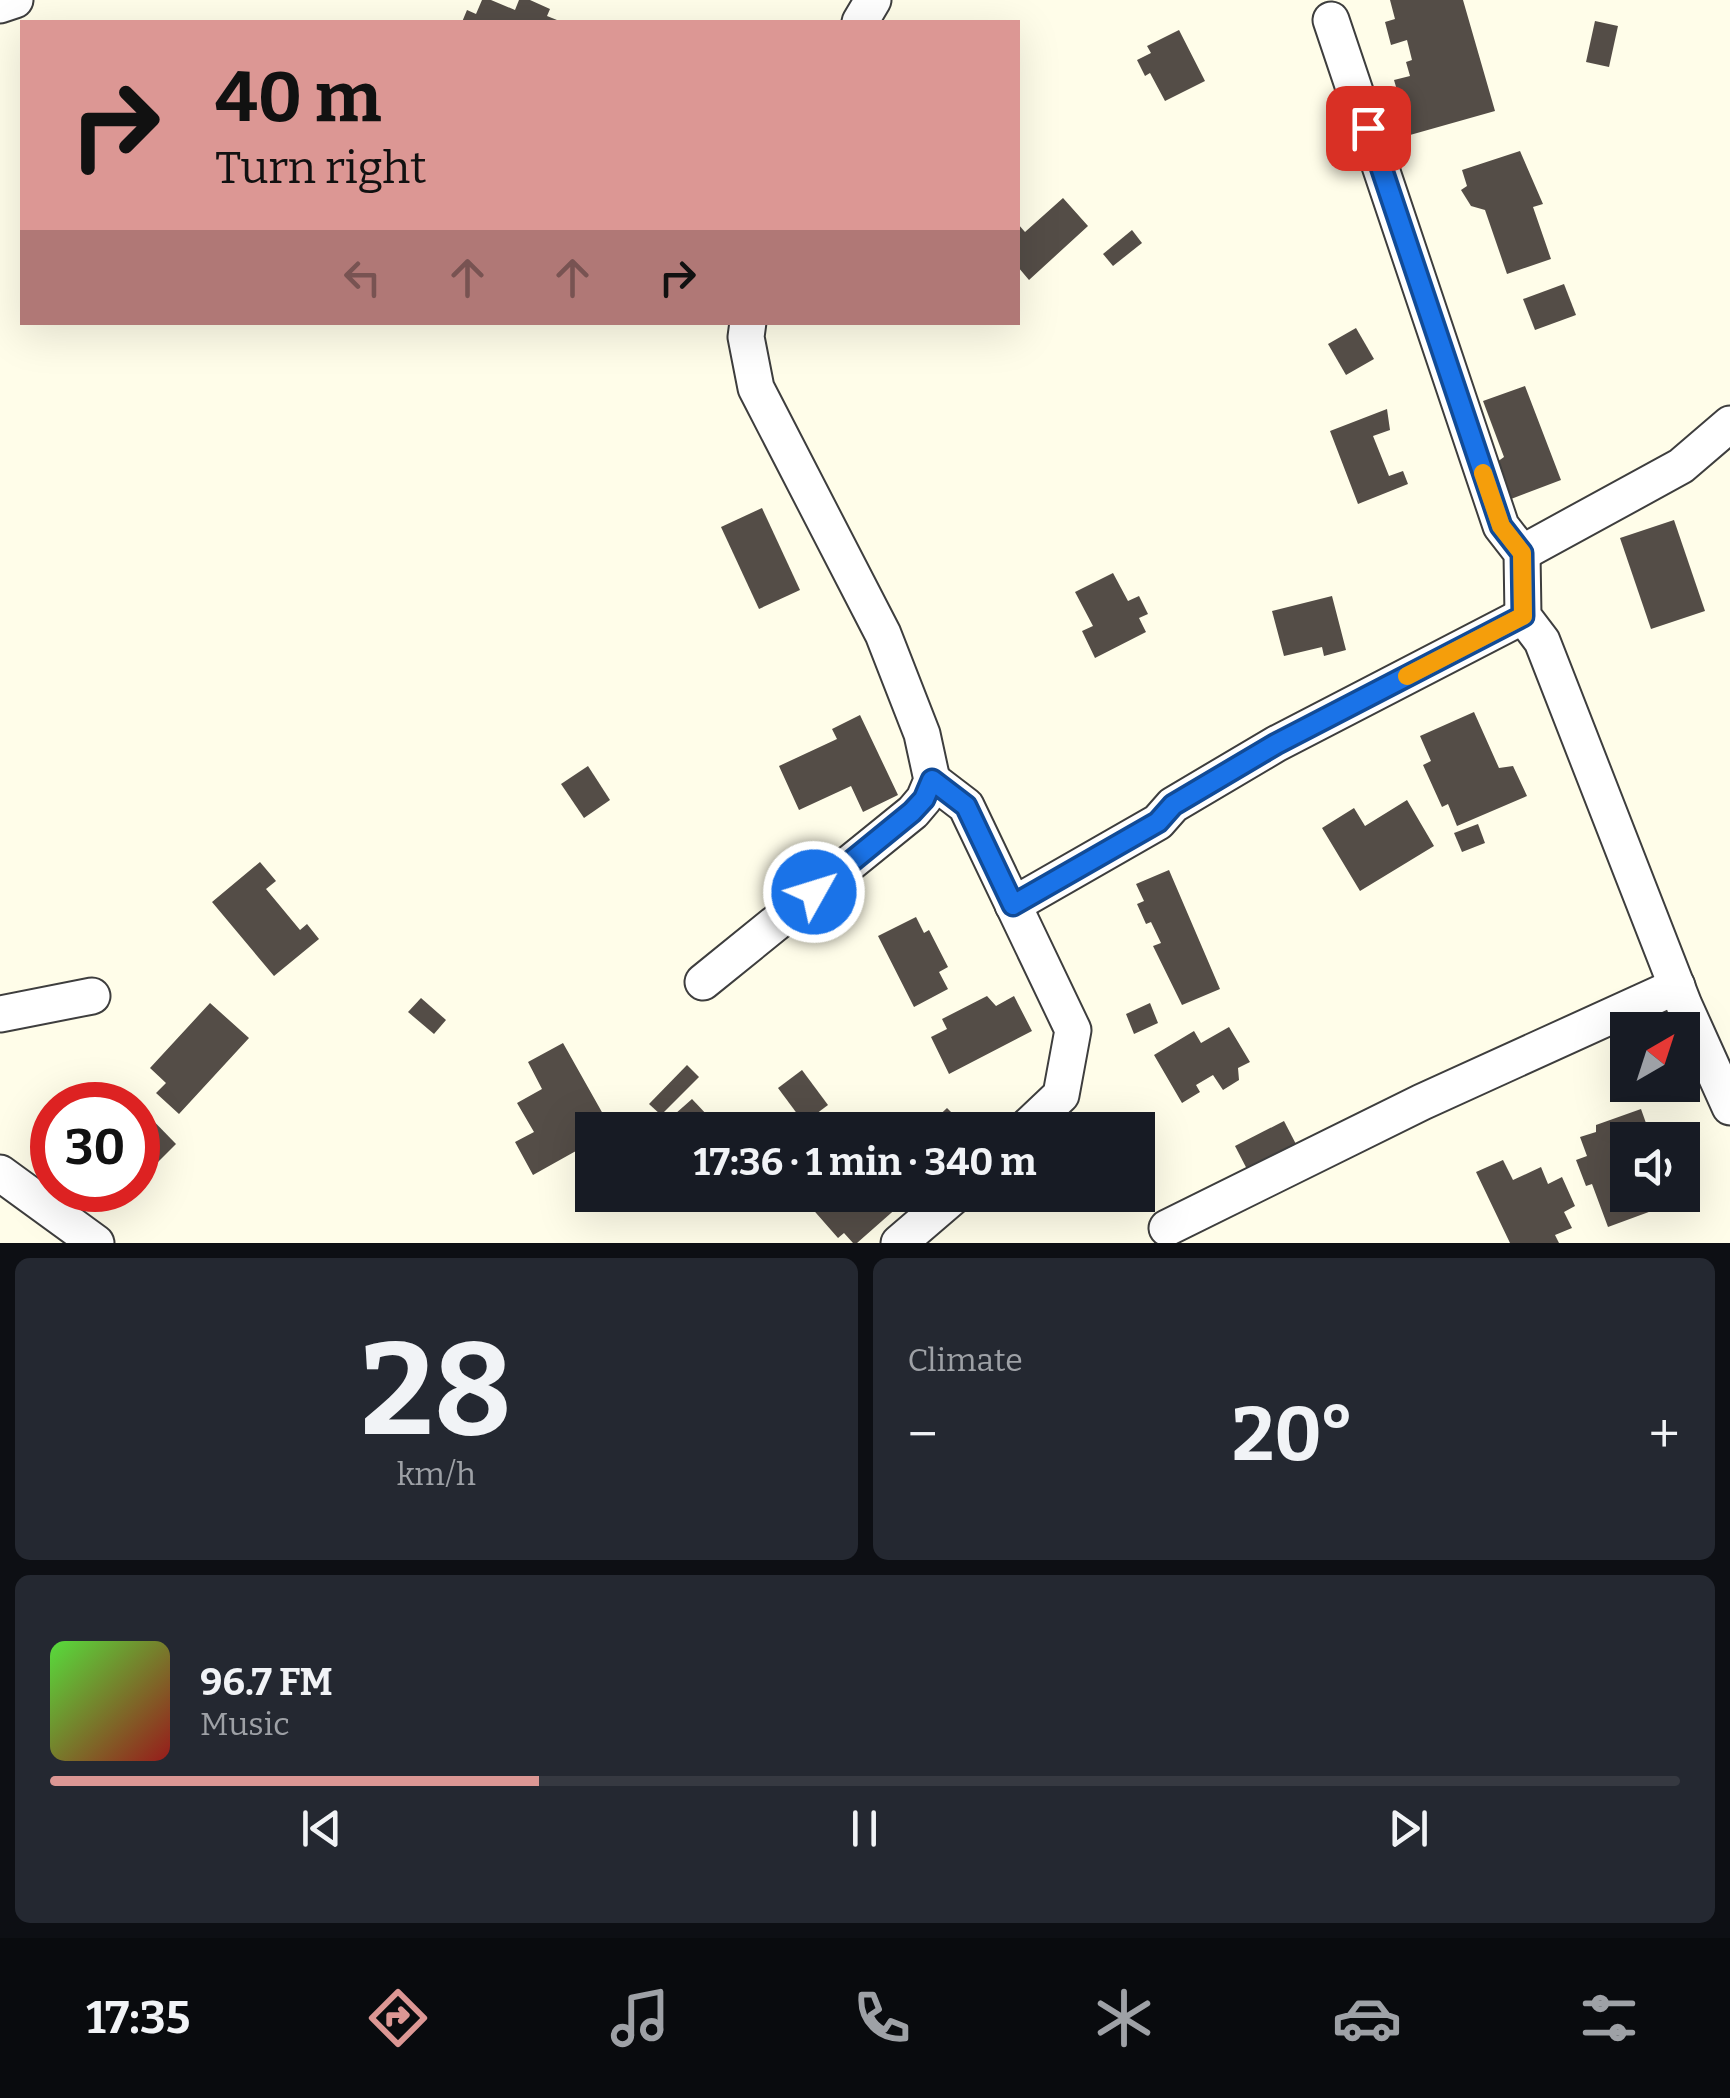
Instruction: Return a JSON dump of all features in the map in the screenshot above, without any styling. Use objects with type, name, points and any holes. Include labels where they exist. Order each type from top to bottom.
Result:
[{"type":"street","points":[[0,5],[15,0]]},
{"type":"street","points":[[1331,20],[1501,526],[1522,553],[1523,616],[1542,641],[1677,986],[1730,1108]]},
{"type":"street","points":[[704,982],[912,812],[924,799],[932,780],[922,734],[883,634],[756,388],[746,337],[748,325]]},
{"type":"street","points":[[1522,553],[1681,466],[1730,424]]},
{"type":"street","points":[[1013,905],[1158,822],[1173,805],[1276,744],[1523,616]]},
{"type":"street","points":[[932,780],[966,806],[1073,1030],[1061,1095],[1043,1112]]},
{"type":"street","points":[[1167,1228],[1422,1102],[1677,986]]},
{"type":"street","points":[[0,1014],[92,996]]},
{"type":"street","points":[[0,1173],[96,1243]]},
{"type":"street","points":[[898,1243],[935,1212]]},
{"type":"building","points":[[482,0],[515,10],[519,0],[530,0],[550,9],[547,16],[557,20],[463,20],[467,10],[476,14]]},
{"type":"building","points":[[1390,0],[1463,0],[1495,111],[1410,135],[1394,80],[1410,76],[1406,62],[1412,60],[1407,40],[1391,45],[1385,22],[1395,19]]},
{"type":"building","points":[[1595,21],[1618,26],[1609,67],[1586,62]]},
{"type":"building","points":[[1179,30],[1205,81],[1165,101],[1150,73],[1145,76],[1137,60],[1151,53],[1147,46]]},
{"type":"building","points":[[1520,151],[1543,204],[1533,207],[1551,259],[1507,274],[1485,210],[1471,206],[1461,190],[1467,186],[1462,170]]},
{"type":"building","points":[[1063,198],[1088,226],[1029,280],[1020,269],[1020,226],[1025,232]]},
{"type":"building","points":[[1132,230],[1142,243],[1113,266],[1103,254]]},
{"type":"building","points":[[1564,284],[1576,315],[1535,330],[1523,299]]},
{"type":"building","points":[[1356,328],[1374,359],[1346,375],[1328,344]]},
{"type":"building","points":[[1525,386],[1561,480],[1511,499],[1497,462],[1504,457],[1483,401]]},
{"type":"building","points":[[1387,409],[1390,430],[1373,436],[1389,476],[1403,471],[1408,484],[1358,504],[1330,431]]},
{"type":"building","points":[[762,508],[800,590],[759,609],[721,527]]},
{"type":"building","points":[[1674,520],[1705,611],[1651,629],[1620,538]]},
{"type":"building","points":[[1113,573],[1128,601],[1139,596],[1148,614],[1139,618],[1146,632],[1095,658],[1082,631],[1093,626],[1075,592]]},
{"type":"building","points":[[1332,596],[1346,650],[1324,656],[1322,647],[1284,656],[1272,611]]},
{"type":"building","points":[[1474,712],[1499,768],[1513,766],[1527,796],[1457,826],[1448,804],[1442,807],[1423,765],[1431,761],[1420,736]]},
{"type":"building","points":[[860,715],[898,795],[863,812],[851,786],[799,810],[779,766],[837,739],[832,729]]},
{"type":"building","points":[[588,766],[610,800],[584,818],[561,784]]},
{"type":"building","points":[[1407,800],[1434,846],[1360,891],[1322,828],[1354,808],[1365,826]]},
{"type":"building","points":[[1478,824],[1485,843],[1462,852],[1454,833]]},
{"type":"building","points":[[260,862],[276,881],[266,889],[300,930],[307,924],[319,939],[274,976],[212,902]]},
{"type":"building","points":[[1169,870],[1220,989],[1182,1005],[1153,946],[1161,943],[1137,904],[1144,901],[1136,884]]},
{"type":"building","points":[[916,917],[924,933],[929,930],[948,967],[939,972],[948,989],[914,1007],[878,936]]},
{"type":"building","points":[[987,996],[996,1006],[1014,996],[1032,1031],[949,1074],[931,1037],[947,1029],[942,1019]]},
{"type":"building","points":[[421,998],[446,1020],[434,1034],[408,1012]]},
{"type":"building","points":[[210,1003],[249,1038],[179,1114],[160,1097],[160,1089],[166,1083],[150,1068]]},
{"type":"building","points":[[1150,1003],[1158,1023],[1134,1034],[1126,1014]]},
{"type":"building","points":[[1229,1027],[1250,1062],[1238,1068],[1239,1080],[1223,1090],[1213,1075],[1196,1085],[1200,1092],[1182,1103],[1154,1055],[1194,1031],[1201,1043]]},
{"type":"building","points":[[563,1043],[602,1112],[575,1112],[575,1152],[533,1175],[515,1142],[534,1132],[517,1103],[542,1089],[528,1062]]},
{"type":"building","points":[[687,1065],[699,1077],[664,1112],[649,1104]]},
{"type":"building","points":[[802,1070],[828,1105],[819,1112],[796,1112],[778,1088]]},
{"type":"building","points":[[692,1099],[704,1112],[677,1112]]},
{"type":"building","points":[[1641,1109],[1646,1122],[1610,1122],[1610,1212],[1649,1212],[1608,1227],[1592,1184],[1586,1186],[1576,1160],[1587,1156],[1580,1137],[1596,1132],[1596,1125]]},
{"type":"building","points":[[1284,1121],[1298,1148],[1249,1173],[1235,1146]]},
{"type":"building","points":[[160,1128],[176,1144],[160,1160]]},
{"type":"building","points":[[1503,1160],[1513,1180],[1541,1167],[1548,1184],[1562,1177],[1575,1206],[1564,1212],[1572,1228],[1555,1235],[1559,1243],[1510,1243],[1476,1172]]},
{"type":"building","points":[[815,1212],[892,1212],[857,1243],[844,1233],[838,1238]]},
{"type":"slow traffic","points":[[1407,676],[1523,616],[1522,553],[1501,526],[1483,473]]},
{"type":"route","points":[[814,892],[912,812],[924,799],[932,780],[966,806],[1013,905],[1158,822],[1173,805],[1276,744],[1523,616],[1522,553],[1501,526],[1368,128]]}]
